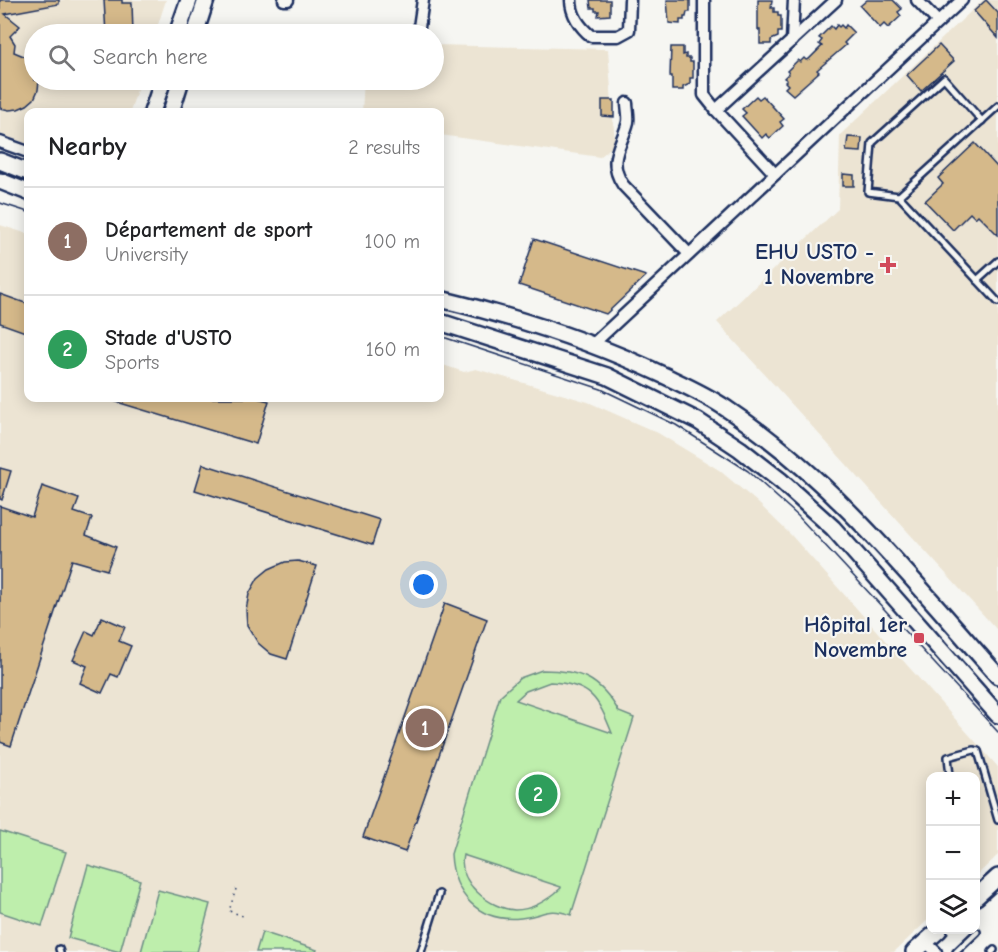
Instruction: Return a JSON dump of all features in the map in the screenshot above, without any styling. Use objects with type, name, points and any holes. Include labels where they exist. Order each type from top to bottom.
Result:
[{"type":"main road","points":[[181,24],[189,0]]},
{"type":"main road","points":[[198,24],[206,0]]},
{"type":"main road","points":[[153,108],[160,90]]},
{"type":"main road","points":[[172,108],[178,90]]},
{"type":"main road","points":[[0,161],[24,170]]},
{"type":"main road","points":[[0,181],[24,190]]},
{"type":"main road","points":[[444,300],[483,309],[592,345],[680,382],[725,407],[763,434],[850,512],[998,676]]},
{"type":"main road","points":[[444,323],[608,376],[698,421],[740,449],[781,481],[833,528],[998,715]]},
{"type":"main road","points":[[980,893],[998,877]]},
{"type":"main road","points":[[925,949],[936,934]]},
{"type":"street","points":[[419,24],[423,0]]},
{"type":"street","points":[[571,0],[578,23],[591,36],[618,36],[629,30],[630,0]]},
{"type":"street","points":[[704,0],[704,95],[776,174]]},
{"type":"street","points":[[792,41],[794,0]]},
{"type":"street","points":[[716,110],[836,0]]},
{"type":"street","points":[[917,0],[938,22]]},
{"type":"street","points":[[592,345],[962,0]]},
{"type":"street","points":[[627,103],[628,120],[618,143],[617,176],[689,254]]},
{"type":"street","points":[[0,142],[24,151]]},
{"type":"lane","points":[[982,121],[944,78],[872,144],[868,192],[899,196],[998,302]]},
{"type":"lane","points":[[899,196],[998,106]]},
{"type":"lane","points":[[977,280],[998,261]]},
{"type":"lane","points":[[950,772],[948,757],[978,751],[998,820]]},
{"type":"lane","points":[[421,952],[439,894]]},
{"type":"lane","points":[[956,952],[975,934]]},
{"type":"path","points":[[236,889],[229,911],[243,916]]},
{"type":"shaded area","points":[[0,0],[166,0],[158,24],[24,24],[24,90],[137,90],[131,108],[24,108],[24,143],[0,134]]},
{"type":"shaded area","name":"EHU USTO - 1 Novembre","points":[[983,0],[998,0],[998,631],[717,322],[838,209],[840,135]]},
{"type":"shaded area","points":[[444,45],[608,49],[615,144],[600,157],[444,136],[444,108],[362,108],[363,90],[444,90]]},
{"type":"shaded area","points":[[0,225],[24,233],[24,402],[444,402],[444,365],[464,372],[476,369],[588,402],[658,433],[719,470],[791,535],[998,767],[998,855],[980,872],[980,772],[926,772],[926,922],[894,952],[0,952]]},
{"type":"green space","points":[[542,670],[578,674],[588,678],[604,691],[619,712],[634,718],[571,915],[556,911],[521,918],[492,916],[471,903],[457,882],[453,868],[451,854],[500,696],[520,678]],"holes":[[[550,682],[575,686],[591,695],[602,711],[612,733],[516,700],[526,691]],[[463,855],[561,887],[561,888],[546,900],[521,910],[495,905],[470,884],[462,865]]]},
{"type":"green space","points":[[0,831],[66,852],[42,926],[0,912]]},
{"type":"green space","points":[[88,865],[140,880],[120,952],[68,938]]},
{"type":"green space","points":[[158,890],[210,904],[197,952],[141,952]]},
{"type":"green space","points":[[262,932],[317,950],[316,952],[256,952]]},
{"type":"building","points":[[0,0],[59,0],[59,4],[5,14],[20,26],[10,36],[15,44],[14,52],[24,56],[24,90],[38,90],[34,99],[27,105],[9,110],[0,108]]},
{"type":"building","points":[[104,0],[122,0],[122,3],[132,3],[133,24],[105,24]]},
{"type":"building","points":[[590,0],[610,0],[610,15],[598,16],[599,11],[591,8]]},
{"type":"building","points":[[667,0],[690,0],[690,12],[687,12],[684,20],[680,20],[680,24],[669,23]]},
{"type":"building","points":[[758,0],[772,0],[771,8],[774,8],[774,12],[778,12],[778,16],[781,16],[781,32],[778,32],[778,37],[771,40],[771,44],[760,44]]},
{"type":"building","points":[[867,0],[893,0],[902,9],[898,12],[901,16],[888,28],[884,24],[880,28],[860,6]]},
{"type":"building","points":[[986,0],[998,13],[998,38],[974,11]]},
{"type":"building","points":[[837,25],[844,28],[846,25],[854,33],[844,43],[846,45],[793,95],[785,88],[788,85],[784,78],[789,73],[787,71],[798,60],[800,62],[804,58],[809,59],[822,46],[819,44],[822,40],[819,38],[831,26],[834,29]]},
{"type":"building","points":[[939,45],[954,61],[921,91],[907,75]]},
{"type":"building","points":[[671,47],[683,47],[683,55],[686,54],[686,58],[690,58],[690,62],[693,62],[693,78],[690,78],[690,84],[683,87],[683,90],[672,90]]},
{"type":"building","points":[[756,96],[759,99],[763,96],[784,119],[780,122],[783,126],[770,138],[766,134],[762,138],[742,116],[746,113],[742,109]]},
{"type":"building","points":[[602,100],[614,100],[614,117],[602,116]]},
{"type":"building","points":[[848,137],[862,138],[861,152],[846,151]]},
{"type":"building","points":[[975,143],[998,168],[998,235],[978,215],[975,218],[970,213],[953,230],[925,201],[943,184],[938,178]]},
{"type":"building","points":[[843,174],[854,175],[854,186],[843,186]]},
{"type":"building","points":[[534,239],[646,276],[606,314],[519,285]]},
{"type":"building","points":[[0,294],[24,303],[24,332],[0,323]]},
{"type":"building","points":[[117,402],[269,402],[256,444]]},
{"type":"building","points":[[203,464],[380,520],[372,545],[195,490]]},
{"type":"building","points":[[0,468],[11,471],[2,500],[0,499]]},
{"type":"building","points":[[42,486],[79,499],[74,512],[92,518],[86,535],[116,547],[107,570],[72,560],[11,746],[0,742],[0,506],[32,517]]},
{"type":"building","points":[[298,561],[317,566],[287,659],[271,654],[258,643],[247,625],[246,610],[249,594],[258,578],[269,569],[285,562]]},
{"type":"building","points":[[445,603],[487,619],[405,852],[363,837]]},
{"type":"building","points":[[102,617],[125,627],[119,641],[131,646],[118,677],[111,674],[102,693],[80,683],[87,666],[73,660],[86,631],[94,635]]},
{"type":"tram line","points":[[0,203],[24,211]]},
{"type":"tram line","points":[[444,337],[601,389],[676,425],[748,471],[798,516],[998,732]]},
{"type":"place","name":"EHU USTO - 1 Novembre","points":[[888,265]]},
{"type":"place","name":"Hôpital 1er Novembre","points":[[919,638]]},
{"type":"place","name":"Département de sport","points":[[425,728]]},
{"type":"place","name":"Stade d'USTO","points":[[538,794]]}]
